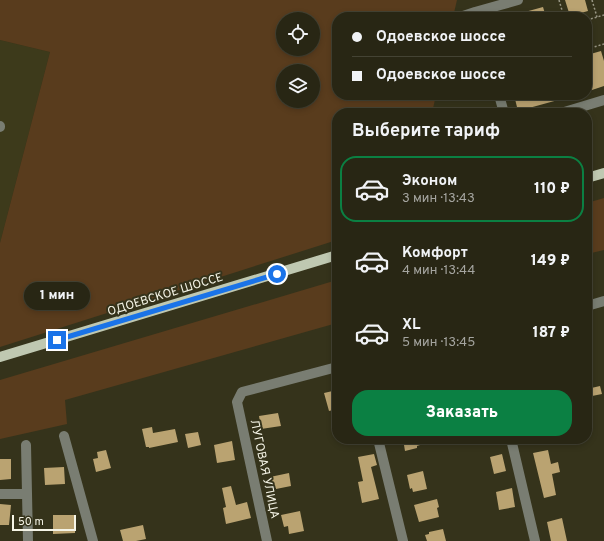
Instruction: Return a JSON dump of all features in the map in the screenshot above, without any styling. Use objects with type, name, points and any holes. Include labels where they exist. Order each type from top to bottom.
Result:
[{"type":"main road","points":[[592,177],[604,173]]},
{"type":"main road","name":"ОДОЕВСКОЕ ШОССЕ","points":[[0,357],[332,257]]},
{"type":"street","points":[[484,12],[518,0]]},
{"type":"street","points":[[578,108],[604,100]]},
{"type":"street","points":[[592,305],[604,301]]},
{"type":"street","name":"ЛУГОВАЯ УЛИЦА","points":[[268,541],[238,402],[242,392],[332,368]]},
{"type":"street","points":[[64,436],[93,541]]},
{"type":"street","points":[[379,444],[403,541]]},
{"type":"street","points":[[512,444],[535,541]]},
{"type":"street","points":[[26,445],[28,541]]},
{"type":"street","points":[[0,494],[27,494]]},
{"type":"path","points":[[559,0],[563,12]]},
{"type":"path","points":[[592,0],[597,17]]},
{"type":"path","points":[[592,18],[604,15]]},
{"type":"path","points":[[592,48],[604,44]]},
{"type":"shaded area","points":[[0,0],[457,0],[454,12],[332,12],[332,100],[435,100],[433,108],[332,108],[332,242],[0,347],[0,243],[50,52],[0,40]]},
{"type":"shaded area","points":[[0,40],[50,52],[0,243]]},
{"type":"shaded area","points":[[604,198],[604,250],[592,253],[592,202]]},
{"type":"shaded area","points":[[332,281],[332,324],[65,400],[67,424],[0,439],[0,380]]},
{"type":"building","points":[[565,0],[585,0],[588,11],[569,12]]},
{"type":"building","points":[[543,7],[544,12],[525,12]]},
{"type":"building","points":[[601,51],[604,61],[604,86],[592,90],[592,54]]},
{"type":"building","points":[[515,100],[558,100],[529,108],[517,108]]},
{"type":"building","points":[[600,386],[602,394],[592,396],[592,388]]},
{"type":"building","points":[[332,391],[332,410],[329,411],[324,393]]},
{"type":"building","points":[[278,413],[281,426],[261,429],[259,416]]},
{"type":"building","points":[[152,427],[153,433],[175,429],[178,442],[149,448],[146,447],[142,429]]},
{"type":"building","points":[[198,432],[201,445],[188,448],[185,434]]},
{"type":"building","points":[[232,441],[235,460],[217,463],[214,445]]},
{"type":"building","points":[[404,444],[420,444],[417,448],[405,451]]},
{"type":"building","points":[[106,450],[111,468],[96,472],[93,459],[98,458],[97,452]]},
{"type":"building","points":[[548,450],[551,464],[558,462],[560,472],[552,474],[556,495],[544,498],[533,453]]},
{"type":"building","points":[[374,454],[377,465],[371,467],[379,499],[362,503],[358,482],[363,481],[358,457]]},
{"type":"building","points":[[502,454],[506,471],[494,474],[490,457]]},
{"type":"building","points":[[0,459],[11,459],[11,479],[0,480]]},
{"type":"building","points":[[64,467],[65,484],[45,485],[44,468]]},
{"type":"building","points":[[423,471],[427,489],[413,492],[412,488],[410,489],[407,475]]},
{"type":"building","points":[[289,473],[291,486],[276,489],[272,488],[270,477]]},
{"type":"building","points":[[231,486],[236,505],[247,502],[251,518],[226,524],[223,508],[226,507],[222,488]]},
{"type":"building","points":[[512,488],[515,507],[499,510],[496,492]]},
{"type":"building","points":[[437,499],[439,517],[419,522],[414,505]]},
{"type":"building","points":[[0,504],[11,505],[9,525],[0,525]]},
{"type":"building","points":[[300,511],[304,531],[289,534],[288,526],[284,527],[281,515]]},
{"type":"building","points":[[53,515],[75,515],[75,533],[53,534]]},
{"type":"building","points":[[562,518],[567,541],[551,541],[547,522]]},
{"type":"building","points":[[143,525],[146,539],[123,541],[120,530]]},
{"type":"building","points":[[443,529],[446,541],[427,541],[425,535],[429,534],[429,532]]},
{"type":"route","points":[[57,340],[277,274]]}]
